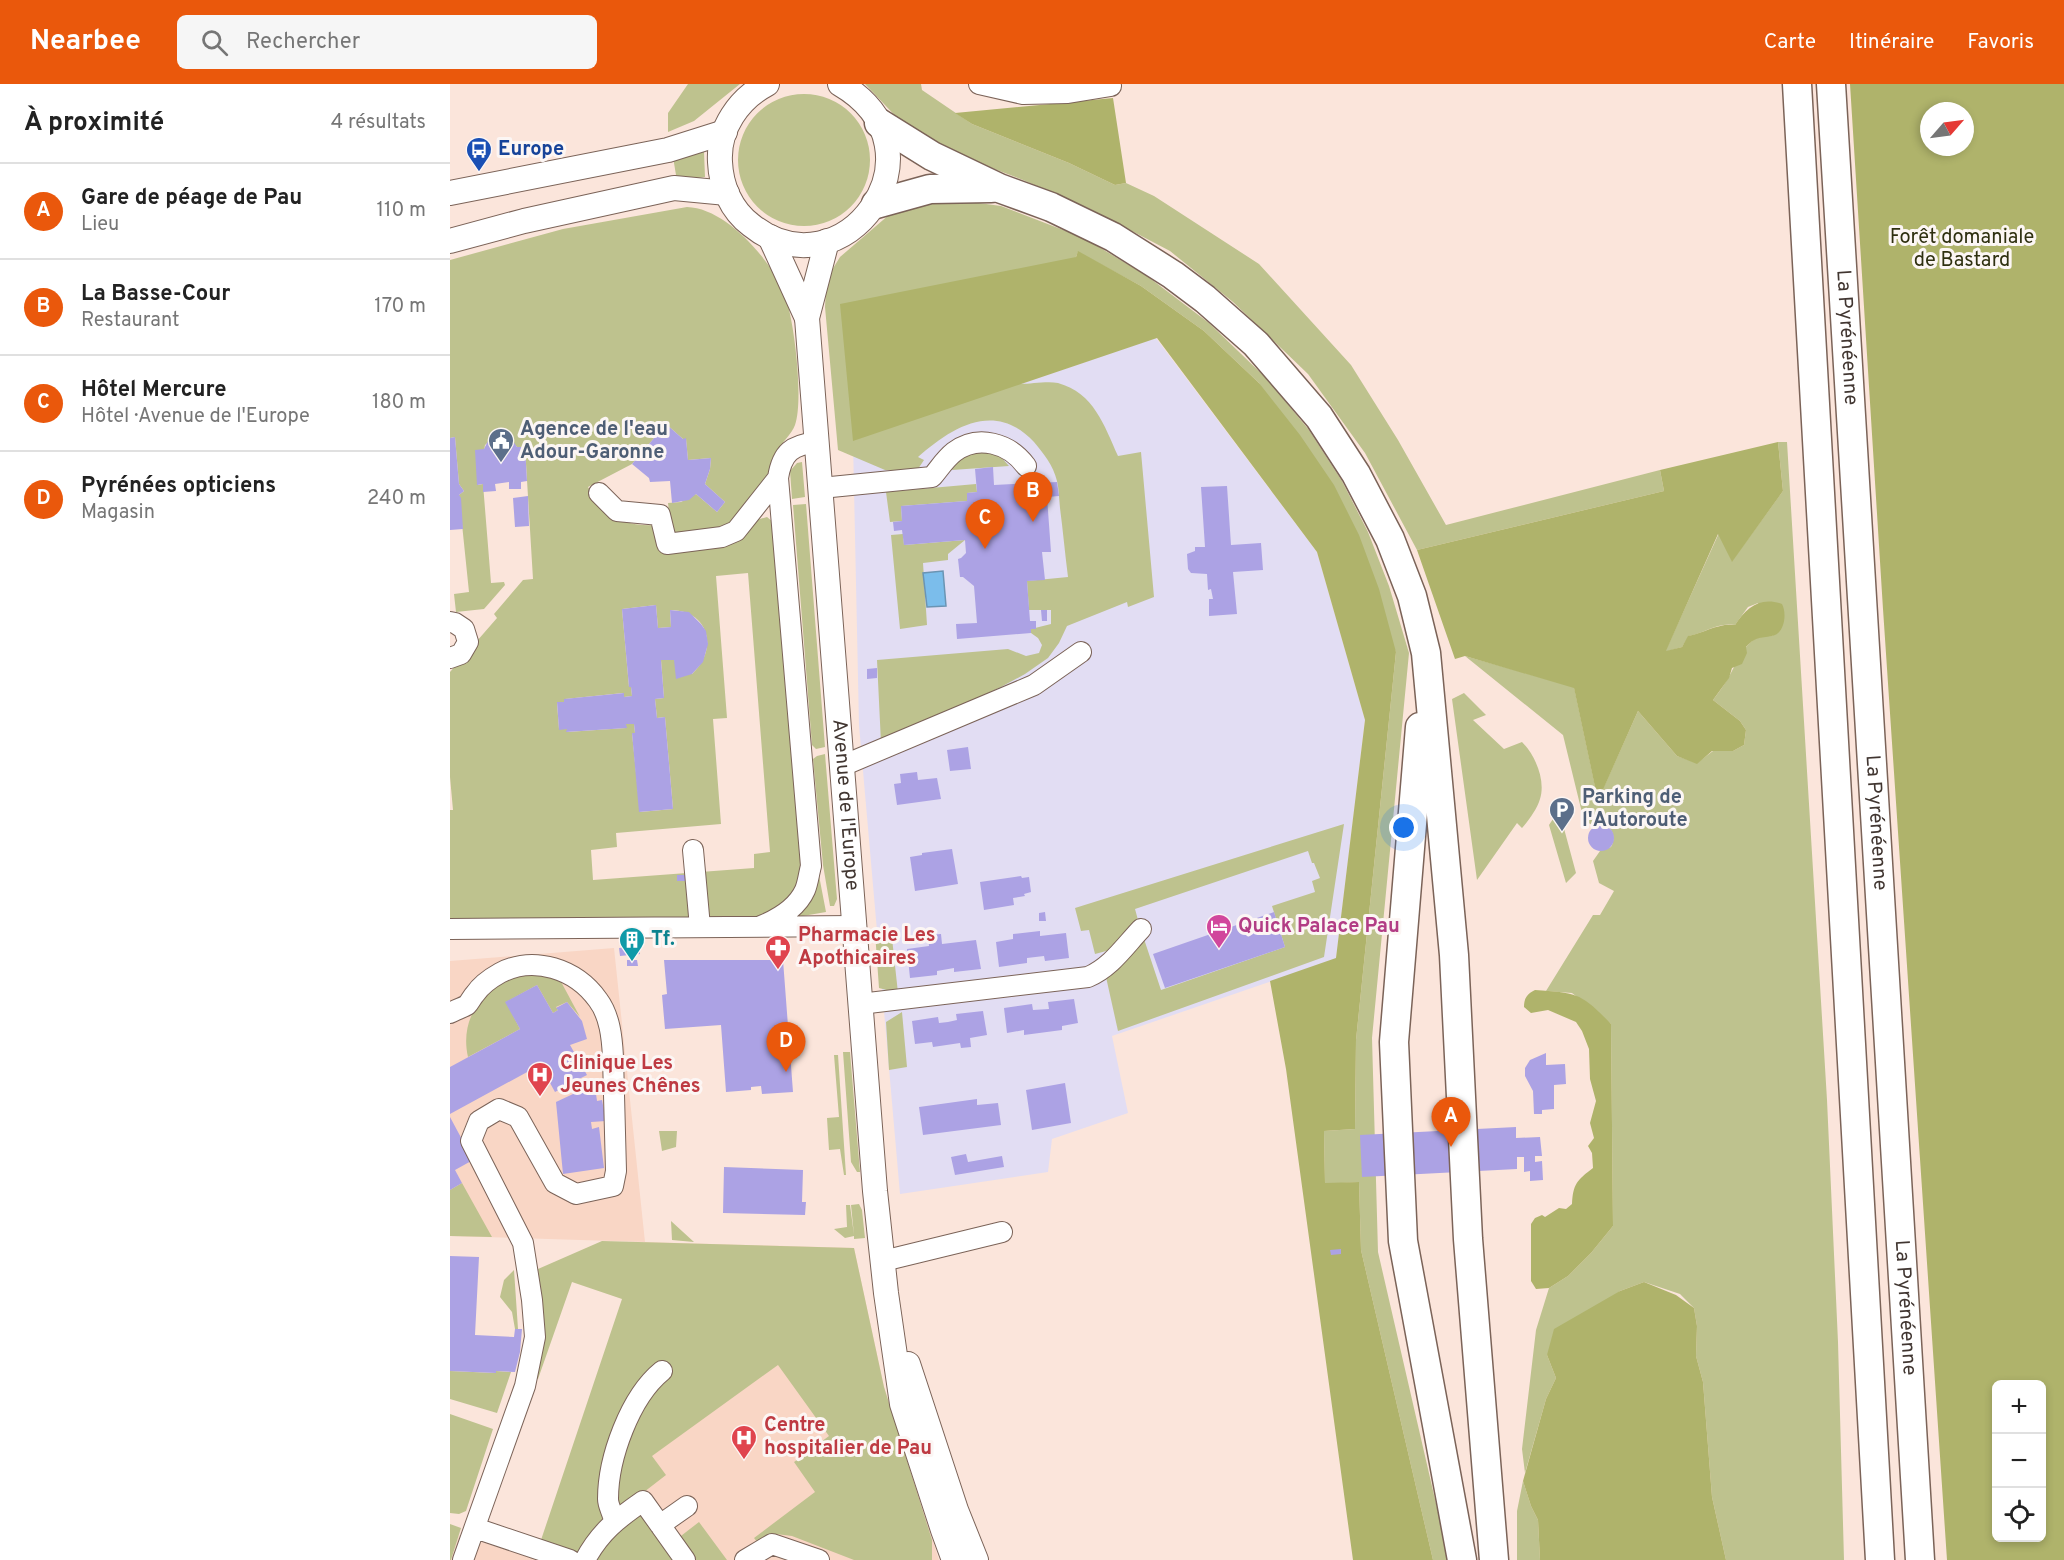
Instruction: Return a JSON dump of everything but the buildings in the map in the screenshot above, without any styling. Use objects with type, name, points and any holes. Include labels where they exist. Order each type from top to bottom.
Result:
[{"type":"highway","name":"La Pyrénéenne","points":[[1797,84],[1880,1560]]},
{"type":"highway","name":"La Pyrénéenne","points":[[1831,84],[1920,1560]]},
{"type":"highway","points":[[879,123],[932,156],[999,188],[1086,223],[1143,254],[1205,299],[1256,344],[1319,417],[1347,458],[1374,505],[1390,539],[1412,596],[1426,653],[1454,955],[1468,1239],[1494,1560]]},
{"type":"highway","points":[[876,204],[930,189],[999,188]]},
{"type":"highway","points":[[1426,653],[1394,1042],[1403,1241],[1462,1560]]},
{"type":"highway","points":[[1863,1560],[1868,1348]]},
{"type":"main road","points":[[766,84],[739,106],[725,132],[720,157],[721,173],[727,193],[739,214],[758,231],[770,237],[798,244],[827,241],[848,232],[876,204],[883,189],[887,164],[885,139],[879,123],[862,100],[840,84]]},
{"type":"main road","points":[[450,193],[668,150],[725,132]]},
{"type":"main road","points":[[450,241],[524,221],[674,188],[727,193]]},
{"type":"main road","name":"Avenue de l'Europe","points":[[770,237],[807,318]]},
{"type":"main road","name":"Avenue de l'Europe","points":[[827,241],[807,318],[874,1176],[886,1293],[902,1404],[954,1560]]},
{"type":"main road","name":"Avenue de l'Europe","points":[[886,1293],[956,1510],[976,1560]]},
{"type":"street","points":[[979,84],[1023,94],[1068,93],[1111,86]]},
{"type":"street","points":[[761,926],[780,917],[798,899],[805,890],[811,866],[778,478],[780,464],[790,450],[803,444],[817,442]]},
{"type":"street","points":[[821,488],[932,477],[955,451],[982,442],[1005,447],[1014,452],[1026,466]]},
{"type":"street","points":[[599,493],[617,511],[660,515],[668,544],[722,537],[736,531],[778,478]]},
{"type":"street","points":[[747,520],[762,513],[773,513],[782,520]]},
{"type":"street","points":[[450,622],[464,629],[468,642],[461,654],[450,658]]},
{"type":"street","points":[[842,766],[1034,685],[1081,652]]},
{"type":"street","points":[[693,850],[700,927]]},
{"type":"street","points":[[450,929],[854,926]]},
{"type":"street","points":[[860,1004],[1088,977],[1111,962],[1141,928]]},
{"type":"street","points":[[450,1013],[467,1004],[482,986],[501,973],[524,966],[547,966],[566,972],[599,1000],[610,1029],[613,1057],[616,1172],[613,1186],[576,1194],[555,1183],[518,1117],[499,1109],[479,1121],[471,1141],[523,1243],[535,1337],[525,1386],[463,1560]]},
{"type":"street","points":[[883,1261],[1002,1232]]},
{"type":"street","points":[[614,1521],[608,1502],[609,1482],[615,1453],[638,1399],[662,1371]]},
{"type":"street","points":[[585,1560],[594,1543],[614,1521],[643,1501],[685,1560]]},
{"type":"street","points":[[660,1525],[687,1506]]},
{"type":"street","points":[[475,1528],[570,1560]]},
{"type":"street","points":[[941,1560],[943,1530]]},
{"type":"street","points":[[745,1560],[772,1544],[819,1560]]},
{"type":"shaded area","points":[[1156,338],[1317,552],[1365,720],[1336,959],[1112,1036],[1128,1113],[1052,1139],[1048,1172],[900,1194],[859,725],[853,441]]},
{"type":"shaded area","name":"Clinique Les Jeunes Chênes","points":[[614,948],[645,1242],[450,1236],[450,961]]},
{"type":"shaded area","name":"Centre hospitalier de Pau","points":[[645,1242],[854,1248],[884,1387],[939,1560],[451,1560],[459,1535],[535,1559]]},
{"type":"green space","points":[[688,84],[740,84],[694,121],[668,132],[668,113]]},
{"type":"green space","points":[[865,84],[921,84],[922,90],[972,124],[1069,163],[1115,185],[1126,183],[1154,196],[1259,264],[1351,365],[1398,440],[1446,525],[1660,470],[1664,491],[1417,550],[1365,453],[1308,374],[1233,302],[1170,251],[1088,208],[947,151],[903,124]]},
{"type":"green space","name":"Forêt domaniale de Bastard","points":[[1850,84],[2064,84],[2064,1560],[1947,1560]]},
{"type":"green space","points":[[804,94],[829,99],[850,114],[865,135],[870,160],[865,185],[850,206],[829,221],[804,226],[779,221],[758,206],[743,185],[738,160],[743,135],[758,114],[779,99]]},
{"type":"green space","points":[[1113,98],[1126,183],[1115,185],[1069,163],[972,124],[955,113]]},
{"type":"green space","points":[[704,152],[705,177],[677,181],[673,157]]},
{"type":"green space","points":[[935,201],[964,201],[1001,206],[1084,238],[1147,276],[1209,323],[1266,378],[1309,430],[1342,481],[1368,532],[1389,586],[1409,653],[1372,1038],[1378,1252],[1449,1560],[1433,1560],[1361,1250],[1359,1182],[1325,1184],[1324,1131],[1355,1129],[1356,1040],[1396,652],[1259,383],[1204,331],[1141,286],[1078,252],[1020,384],[1054,382],[1081,394],[1102,422],[1118,456],[1141,452],[1154,597],[1128,607],[1127,602],[1067,626],[1059,643],[1048,658],[1025,674],[881,743],[877,660],[1008,649],[1026,656],[1039,653],[1042,645],[1031,633],[1031,629],[1051,624],[1051,610],[1029,610],[1027,581],[1068,577],[1055,475],[1051,465],[1034,442],[1019,429],[1004,422],[989,420],[974,422],[959,428],[918,457],[924,460],[916,472],[885,470],[838,450],[825,307],[826,289],[832,270],[840,257],[890,214]]},
{"type":"green space","points":[[687,207],[701,210],[716,216],[744,236],[767,263],[783,290],[787,302],[796,357],[798,413],[792,432],[777,451],[772,474],[732,528],[677,534],[671,529],[668,503],[681,502],[696,494],[717,512],[725,502],[705,484],[711,458],[688,460],[686,439],[666,424],[632,464],[588,487],[601,505],[616,518],[635,524],[657,525],[660,552],[737,540],[749,531],[753,521],[767,517],[773,522],[805,868],[800,890],[768,917],[450,919],[450,810],[453,810],[450,777],[450,672],[497,618],[494,614],[523,580],[533,579],[525,447],[517,447],[506,435],[496,435],[485,445],[478,485],[483,484],[491,583],[504,582],[505,585],[484,609],[456,612],[454,594],[469,592],[459,495],[464,491],[459,484],[455,437],[450,438],[450,260],[563,229]],"holes":[[[748,573],[770,852],[754,854],[754,868],[593,880],[591,850],[617,847],[616,833],[721,824],[713,719],[727,718],[716,576]],[[656,605],[658,628],[671,627],[670,610],[683,612],[694,616],[701,624],[706,633],[707,643],[700,664],[692,674],[674,660],[661,660],[664,698],[655,699],[657,718],[665,717],[673,809],[640,812],[632,733],[635,733],[634,724],[626,724],[626,728],[567,732],[567,729],[559,729],[557,703],[564,702],[565,699],[623,693],[624,697],[632,696],[631,687],[629,687],[622,609]]]},
{"type":"green space","points":[[1078,251],[1141,286],[1204,331],[1259,383],[1300,435],[1334,485],[1359,535],[1379,589],[1396,652],[1356,1040],[1355,1129],[1324,1131],[1325,1183],[1359,1182],[1361,1250],[1433,1560],[1353,1560],[1286,1069],[1270,981],[1336,958],[1365,720],[1317,552],[1157,338],[853,441],[840,304],[1076,257]]},
{"type":"green space","points":[[1778,442],[1787,442],[1827,1100],[1838,1342],[1844,1560],[1726,1560],[1712,1497],[1703,1382],[1696,1356],[1697,1326],[1694,1308],[1680,1294],[1644,1282],[1620,1291],[1547,1355],[1556,1378],[1546,1399],[1525,1473],[1522,1449],[1536,1330],[1549,1288],[1568,1276],[1613,1226],[1611,1024],[1572,993],[1546,991],[1593,915],[1600,915],[1614,891],[1599,883],[1593,861],[1600,851],[1611,847],[1613,833],[1604,825],[1595,826],[1584,821],[1563,735],[1465,656],[1574,687],[1598,800],[1638,711],[1677,756],[1697,763],[1713,751],[1733,751],[1744,745],[1746,730],[1740,721],[1713,700],[1749,644],[1763,636],[1773,636],[1758,603],[1748,607],[1735,625],[1717,626],[1689,636],[1682,647],[1665,652],[1719,533],[1732,561],[1783,491]]},
{"type":"green space","points":[[1778,442],[1783,491],[1732,562],[1718,534],[1666,651],[1682,647],[1688,636],[1722,625],[1735,625],[1754,605],[1767,602],[1782,604],[1784,618],[1780,631],[1772,636],[1755,640],[1746,647],[1747,653],[1742,664],[1732,668],[1729,678],[1713,700],[1740,721],[1746,730],[1744,745],[1733,751],[1712,751],[1697,764],[1677,756],[1638,711],[1598,801],[1574,688],[1465,656],[1455,659],[1417,550],[1664,491],[1660,470]]},
{"type":"green space","points":[[989,451],[1001,457],[1009,466],[952,470],[960,460],[968,455]]},
{"type":"green space","points":[[802,462],[805,497],[792,499],[790,471],[797,463]]},
{"type":"green space","points":[[976,484],[977,492],[967,493],[967,501],[901,506],[902,521],[890,522],[886,492]]},
{"type":"green space","points":[[806,504],[825,747],[816,749],[812,745],[793,505]]},
{"type":"green space","points":[[903,534],[904,545],[965,540],[948,554],[948,560],[923,563],[927,625],[900,629],[891,535]]},
{"type":"green space","points":[[1464,693],[1486,715],[1473,720],[1504,749],[1522,742],[1527,747],[1538,768],[1542,784],[1537,807],[1522,828],[1517,823],[1477,880],[1452,699]]},
{"type":"green space","points":[[825,754],[837,899],[834,906],[830,906],[823,865],[813,759]]},
{"type":"green space","points":[[1559,810],[1576,873],[1566,883],[1549,825]]},
{"type":"green space","points":[[1344,824],[1324,957],[1118,1031],[1106,977],[1143,936],[1161,990],[1285,947],[1272,906],[1315,892],[1312,881],[1320,878],[1308,851],[1135,909],[1138,920],[1110,950],[1095,954],[1089,930],[1081,931],[1075,908]]},
{"type":"green space","points":[[817,865],[826,912],[797,917],[795,912]]},
{"type":"green space","points":[[891,929],[898,993],[879,988],[875,932]]},
{"type":"green space","points":[[532,973],[559,978],[580,1017],[567,1002],[556,1007],[558,1010],[553,1013],[537,985],[506,1002],[520,1029],[468,1057],[466,1041],[468,1026],[480,1001],[503,982]]},
{"type":"green space","points":[[1535,990],[1578,996],[1593,1006],[1611,1024],[1613,1226],[1568,1276],[1549,1288],[1536,1289],[1531,1281],[1531,1224],[1535,1218],[1542,1215],[1545,1217],[1559,1208],[1566,1209],[1572,1204],[1573,1192],[1577,1183],[1593,1168],[1592,1153],[1588,1146],[1594,1138],[1590,1123],[1596,1101],[1590,1079],[1589,1049],[1582,1031],[1576,1022],[1548,1010],[1531,1013],[1524,1007],[1526,997]]},
{"type":"green space","points":[[902,1012],[907,1067],[889,1070],[886,1022]]},
{"type":"green space","points":[[843,1052],[850,1052],[860,1172],[857,1172],[851,1162]]},
{"type":"green space","points":[[834,1055],[838,1055],[846,1175],[844,1175],[840,1149],[829,1150],[827,1118],[839,1117]]},
{"type":"green space","points":[[659,1131],[677,1131],[676,1147],[662,1151]]},
{"type":"green space","points":[[462,1183],[492,1237],[450,1236],[450,1190]]},
{"type":"green space","points":[[859,1204],[862,1210],[865,1238],[854,1239],[854,1236],[845,1238],[834,1229],[847,1227],[846,1205],[850,1205],[854,1235],[851,1205]]},
{"type":"green space","points":[[671,1221],[694,1242],[672,1240]]},
{"type":"green space","name":"Centre hospitalier de Pau","points":[[602,1241],[854,1248],[884,1387],[932,1540],[932,1560],[854,1560],[792,1536],[776,1534],[758,1543],[754,1538],[815,1492],[794,1462],[829,1436],[778,1365],[652,1456],[666,1475],[613,1516],[582,1554],[541,1540],[622,1299],[572,1282],[538,1379],[533,1377],[543,1322],[538,1269]]},
{"type":"green space","points":[[514,1270],[518,1329],[515,1329],[512,1312],[500,1297],[504,1280]]},
{"type":"green space","points":[[1644,1282],[1676,1295],[1694,1308],[1697,1326],[1696,1356],[1703,1382],[1712,1497],[1726,1560],[1540,1560],[1538,1520],[1523,1481],[1546,1399],[1556,1378],[1547,1355],[1554,1329],[1620,1291]]},
{"type":"green space","points":[[450,1371],[511,1372],[497,1413],[450,1399]]},
{"type":"green space","points":[[450,1414],[493,1429],[466,1511],[459,1514],[450,1513]]},
{"type":"green space","points":[[1523,1481],[1538,1520],[1540,1560],[1517,1560],[1517,1511]]},
{"type":"green space","points":[[642,1508],[678,1560],[593,1560],[598,1546]]},
{"type":"green space","points":[[699,1522],[727,1560],[693,1560],[677,1539]]},
{"type":"green space","points":[[450,1524],[461,1528],[451,1560],[450,1560]]},
{"type":"water","points":[[943,571],[946,606],[927,607],[923,573]]},
{"type":"place","name":"Europe","points":[[479,173]]},
{"type":"place","name":"Agence de l'eau Adour-Garonne","points":[[501,464]]},
{"type":"place","name":"La Basse-Cour","points":[[1033,522]]},
{"type":"place","name":"Hôtel Mercure","points":[[985,549]]},
{"type":"place","name":"Parking de l'Autoroute","points":[[1562,833]]},
{"type":"place","name":"Quick Palace Pau","points":[[1219,950]]},
{"type":"place","name":"Tf.","points":[[632,963]]},
{"type":"place","name":"Pharmacie Les Apothicaires","points":[[778,971]]},
{"type":"place","name":"Pyrénées opticiens","points":[[786,1072]]},
{"type":"place","name":"Clinique Les Jeunes Chênes","points":[[540,1098]]},
{"type":"place","name":"Gare de péage de Pau","points":[[1451,1147]]},
{"type":"place","name":"Centre hospitalier de Pau","points":[[744,1461]]}]
